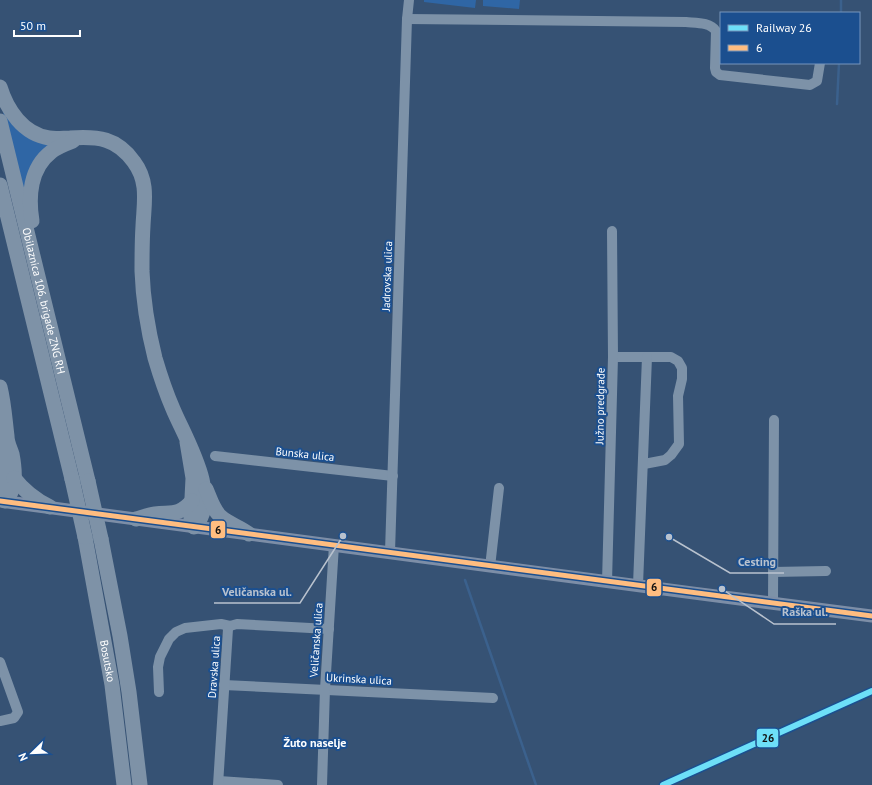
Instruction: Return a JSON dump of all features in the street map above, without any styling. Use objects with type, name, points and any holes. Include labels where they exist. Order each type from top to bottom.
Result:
[{"type":"highway","points":[[0,87],[8,108],[17,120],[38,136],[50,138],[96,137],[118,146],[127,153],[135,163],[145,187],[146,199],[142,240],[142,273],[150,333],[162,380],[172,409],[197,461],[203,482],[215,510],[221,517],[249,534]]},
{"type":"highway","name":"Obilaznica 106. brigade ZNG RH","points":[[0,121],[101,539]]},
{"type":"highway","points":[[33,254],[34,238],[30,208],[32,184],[36,173],[42,161],[50,153],[59,147],[82,137]]},
{"type":"highway","name":"Obilaznica 106. brigade ZNG RH","points":[[0,184],[85,537]]},
{"type":"highway","points":[[0,217],[7,235],[14,243]]},
{"type":"highway","points":[[0,387],[5,413],[7,439],[12,454],[5,478],[11,492],[2,501]]},
{"type":"highway","points":[[188,442],[193,478],[191,518],[194,527]]},
{"type":"highway","points":[[5,478],[50,508]]},
{"type":"highway","points":[[194,527],[201,519],[203,512],[203,482]]},
{"type":"highway","points":[[136,519],[152,514],[173,514],[186,508],[192,501]]},
{"type":"highway","name":"Bosutsko","points":[[85,537],[112,685],[124,785]]},
{"type":"highway","name":"Bosutsko","points":[[101,539],[126,678],[140,785]]},
{"type":"main road","points":[[2,501],[390,552],[490,567],[872,616]]},
{"type":"street","name":"Jadrovska ulica","points":[[390,552],[407,18],[409,0]]},
{"type":"street","points":[[407,18],[686,22],[707,24],[714,26],[716,31],[715,68],[716,72],[720,76],[810,85],[817,81],[820,64]]},
{"type":"street","name":"Južno predgrađe","points":[[607,582],[613,357],[612,231]]},
{"type":"street","points":[[613,357],[671,357],[678,361],[682,368],[682,379],[678,396],[679,444],[671,455],[665,460],[644,464]]},
{"type":"street","points":[[638,585],[644,464],[647,357]]},
{"type":"street","points":[[773,603],[774,420]]},
{"type":"street","name":"Bunska ulica","points":[[215,456],[393,476]]},
{"type":"street","points":[[490,567],[499,488]]},
{"type":"street","name":"Veličanska ulica","points":[[322,785],[325,689],[334,545]]},
{"type":"street","points":[[773,572],[826,571]]},
{"type":"street","points":[[159,692],[158,667],[160,657],[169,639],[176,632],[185,628],[221,624],[230,626]]},
{"type":"street","name":"Dravska ulica","points":[[218,783],[228,629],[230,626],[238,624],[329,629]]},
{"type":"street","points":[[0,662],[18,712],[14,718],[0,721]]},
{"type":"street","name":"Ukrinska ulica","points":[[224,685],[493,698]]},
{"type":"street","points":[[218,783],[278,785]]},
{"type":"shaded area","points":[[424,0],[476,0],[475,8],[424,2]]},
{"type":"shaded area","points":[[483,0],[520,0],[519,9],[483,6]]},
{"type":"shaded area","points":[[2,108],[57,141],[24,197]]},
{"type":"waterway","points":[[841,0],[841,12]]},
{"type":"waterway","points":[[837,104],[839,64]]},
{"type":"waterway","points":[[465,580],[536,785]]},
{"type":"rail line","name":"26","points":[[663,785],[872,691]]},
{"type":"transit line","name":"6","points":[[0,501],[872,616]]},
{"type":"place","name":"Veličanska ul.","points":[[343,536]]},
{"type":"place","name":"Cesting","points":[[669,537]]},
{"type":"place","name":"Raška ul.","points":[[722,589]]},
{"type":"district","name":"Žuto naselje","points":[[315,743]]}]
